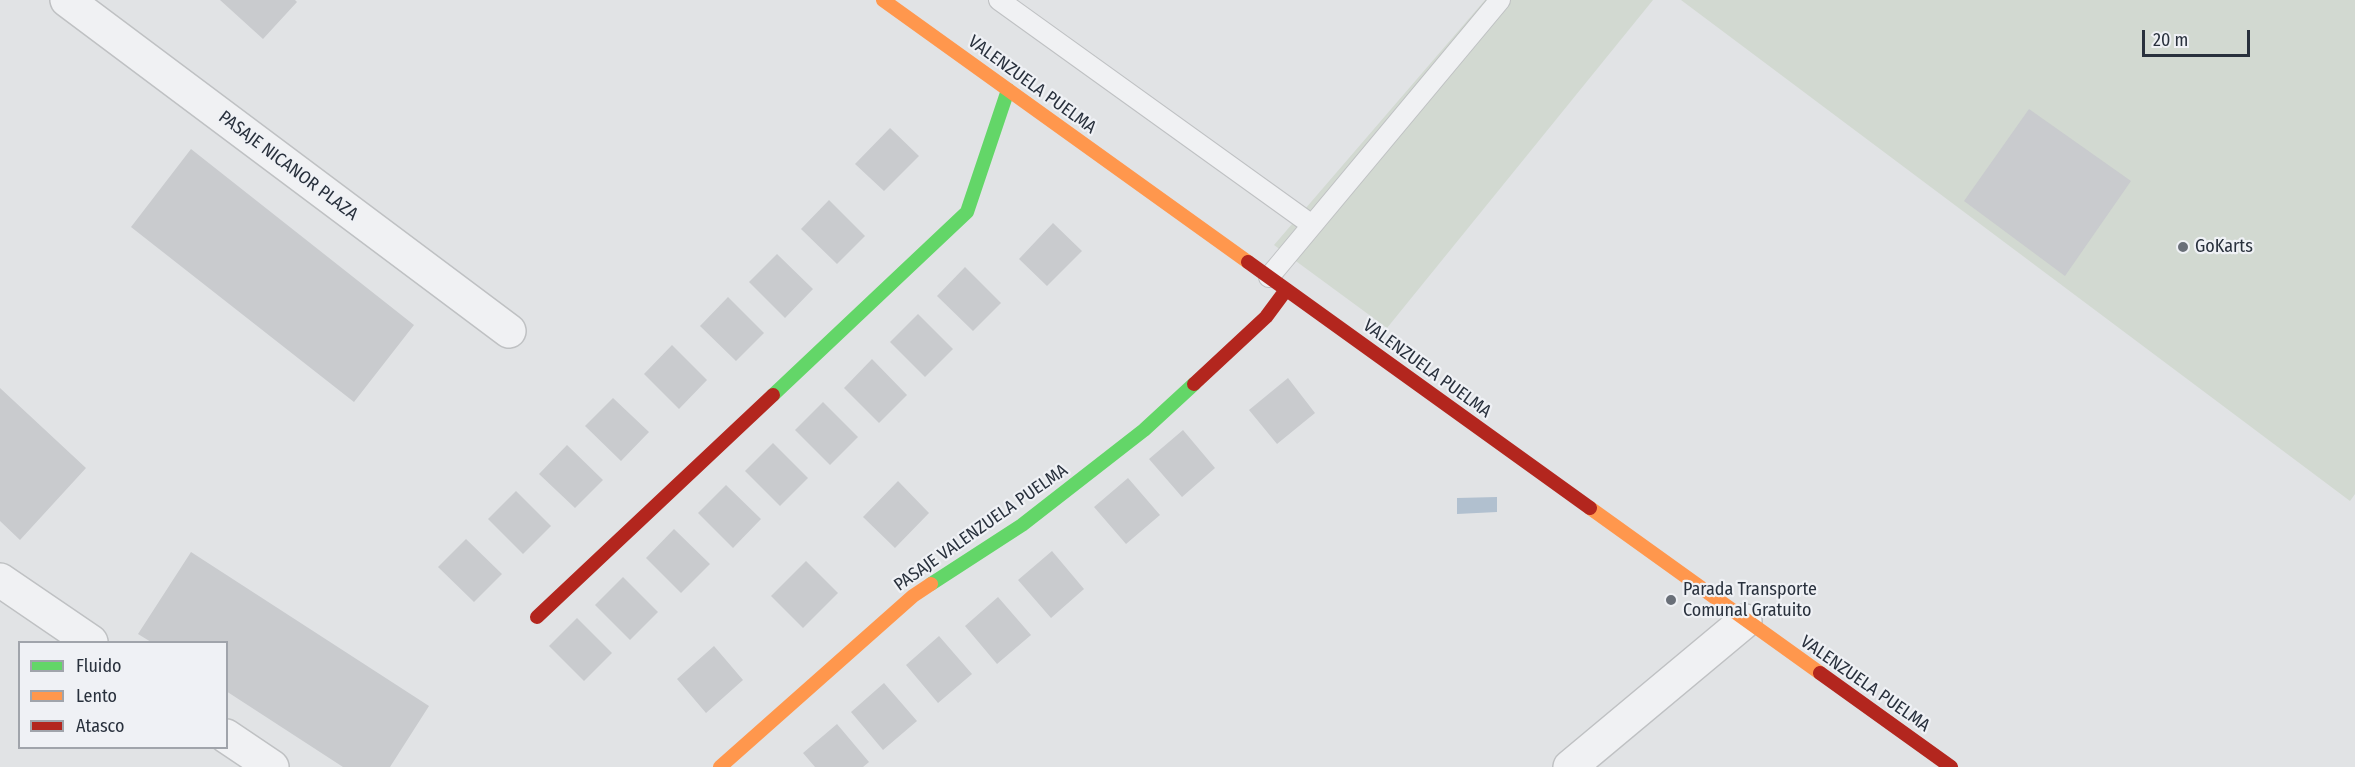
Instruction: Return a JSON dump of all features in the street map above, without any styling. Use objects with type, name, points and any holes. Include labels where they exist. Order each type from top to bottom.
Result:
[{"type":"street","name":"PASAJE NICANOR PLAZA","points":[[67,0],[509,331]]},
{"type":"street","name":"VALENZUELA PUELMA","points":[[883,0],[1951,767]]},
{"type":"street","points":[[537,617],[967,212],[1008,90]]},
{"type":"street","name":"PASAJE VALENZUELA PUELMA","points":[[720,767],[913,596],[1022,525],[1144,430],[1266,317],[1286,290]]},
{"type":"street","points":[[0,580],[90,641]]},
{"type":"street","points":[[1570,767],[1745,621]]},
{"type":"street","points":[[228,737],[272,767]]},
{"type":"lane","points":[[999,0],[1312,225]]},
{"type":"lane","points":[[1269,277],[1500,0]]},
{"type":"shaded area","points":[[1485,0],[1653,0],[1387,328],[1274,245]]},
{"type":"shaded area","name":"GoKarts","points":[[1681,0],[2355,0],[2355,494],[2350,501]]},
{"type":"water","points":[[1497,497],[1497,512],[1457,514],[1457,498]]},
{"type":"building","points":[[220,0],[295,0],[297,2],[263,39]]},
{"type":"building","points":[[2029,109],[2131,181],[2065,276],[1964,201]]},
{"type":"building","points":[[890,128],[919,156],[884,191],[855,164]]},
{"type":"building","points":[[191,149],[414,325],[354,402],[131,227]]},
{"type":"building","points":[[829,200],[865,236],[837,264],[801,229]]},
{"type":"building","points":[[1053,223],[1082,251],[1047,286],[1019,259]]},
{"type":"building","points":[[777,254],[813,289],[785,318],[749,282]]},
{"type":"building","points":[[965,267],[1001,303],[973,331],[937,296]]},
{"type":"building","points":[[728,297],[764,333],[736,361],[700,326]]},
{"type":"building","points":[[918,314],[953,349],[925,377],[890,342]]},
{"type":"building","points":[[672,345],[707,380],[679,409],[644,374]]},
{"type":"building","points":[[872,359],[907,395],[879,423],[844,388]]},
{"type":"building","points":[[1288,378],[1315,413],[1277,444],[1249,410]]},
{"type":"building","points":[[0,388],[86,468],[20,540],[0,521]]},
{"type":"building","points":[[613,398],[649,432],[621,461],[585,426]]},
{"type":"building","points":[[823,402],[858,437],[830,465],[795,430]]},
{"type":"building","points":[[1183,430],[1215,468],[1182,497],[1149,459]]},
{"type":"building","points":[[773,443],[808,478],[780,506],[745,471]]},
{"type":"building","points":[[567,445],[603,480],[575,508],[539,474]]},
{"type":"building","points":[[1128,478],[1160,515],[1126,544],[1094,507]]},
{"type":"building","points":[[898,481],[929,513],[895,548],[863,517]]},
{"type":"building","points":[[726,485],[761,519],[733,548],[698,513]]},
{"type":"building","points":[[516,491],[551,526],[523,554],[488,519]]},
{"type":"building","points":[[674,529],[710,564],[681,593],[646,558]]},
{"type":"building","points":[[466,539],[502,574],[474,602],[438,567]]},
{"type":"building","points":[[1052,551],[1084,589],[1051,618],[1018,580]]},
{"type":"building","points":[[191,552],[429,706],[390,767],[343,767],[228,692],[228,641],[149,641],[138,634]]},
{"type":"building","points":[[806,561],[838,593],[803,628],[771,596]]},
{"type":"building","points":[[623,577],[658,612],[630,640],[595,605]]},
{"type":"building","points":[[998,597],[1031,635],[997,664],[965,626]]},
{"type":"building","points":[[577,618],[612,653],[584,681],[549,646]]},
{"type":"building","points":[[939,636],[972,674],[938,703],[906,665]]},
{"type":"building","points":[[714,646],[743,680],[706,713],[677,679]]},
{"type":"building","points":[[884,683],[917,721],[883,750],[851,712]]},
{"type":"building","points":[[837,724],[869,762],[863,767],[815,767],[803,753]]},
{"type":"traffic: fast","points":[[773,395],[967,212],[1008,90]]},
{"type":"traffic: fast","points":[[931,584],[1022,525],[1144,430],[1194,384]]},
{"type":"traffic: slow","points":[[883,0],[1248,262]]},
{"type":"traffic: slow","points":[[1590,508],[1820,673]]},
{"type":"traffic: slow","points":[[720,767],[913,596],[931,584]]},
{"type":"traffic: jam","points":[[1248,262],[1590,508]]},
{"type":"traffic: jam","points":[[1194,384],[1266,317],[1286,290]]},
{"type":"traffic: jam","points":[[537,617],[773,395]]},
{"type":"traffic: jam","points":[[1820,673],[1951,767]]},
{"type":"place","name":"GoKarts","points":[[2183,247]]},
{"type":"place","name":"Parada Transporte Comunal Gratuito","points":[[1671,600]]}]
